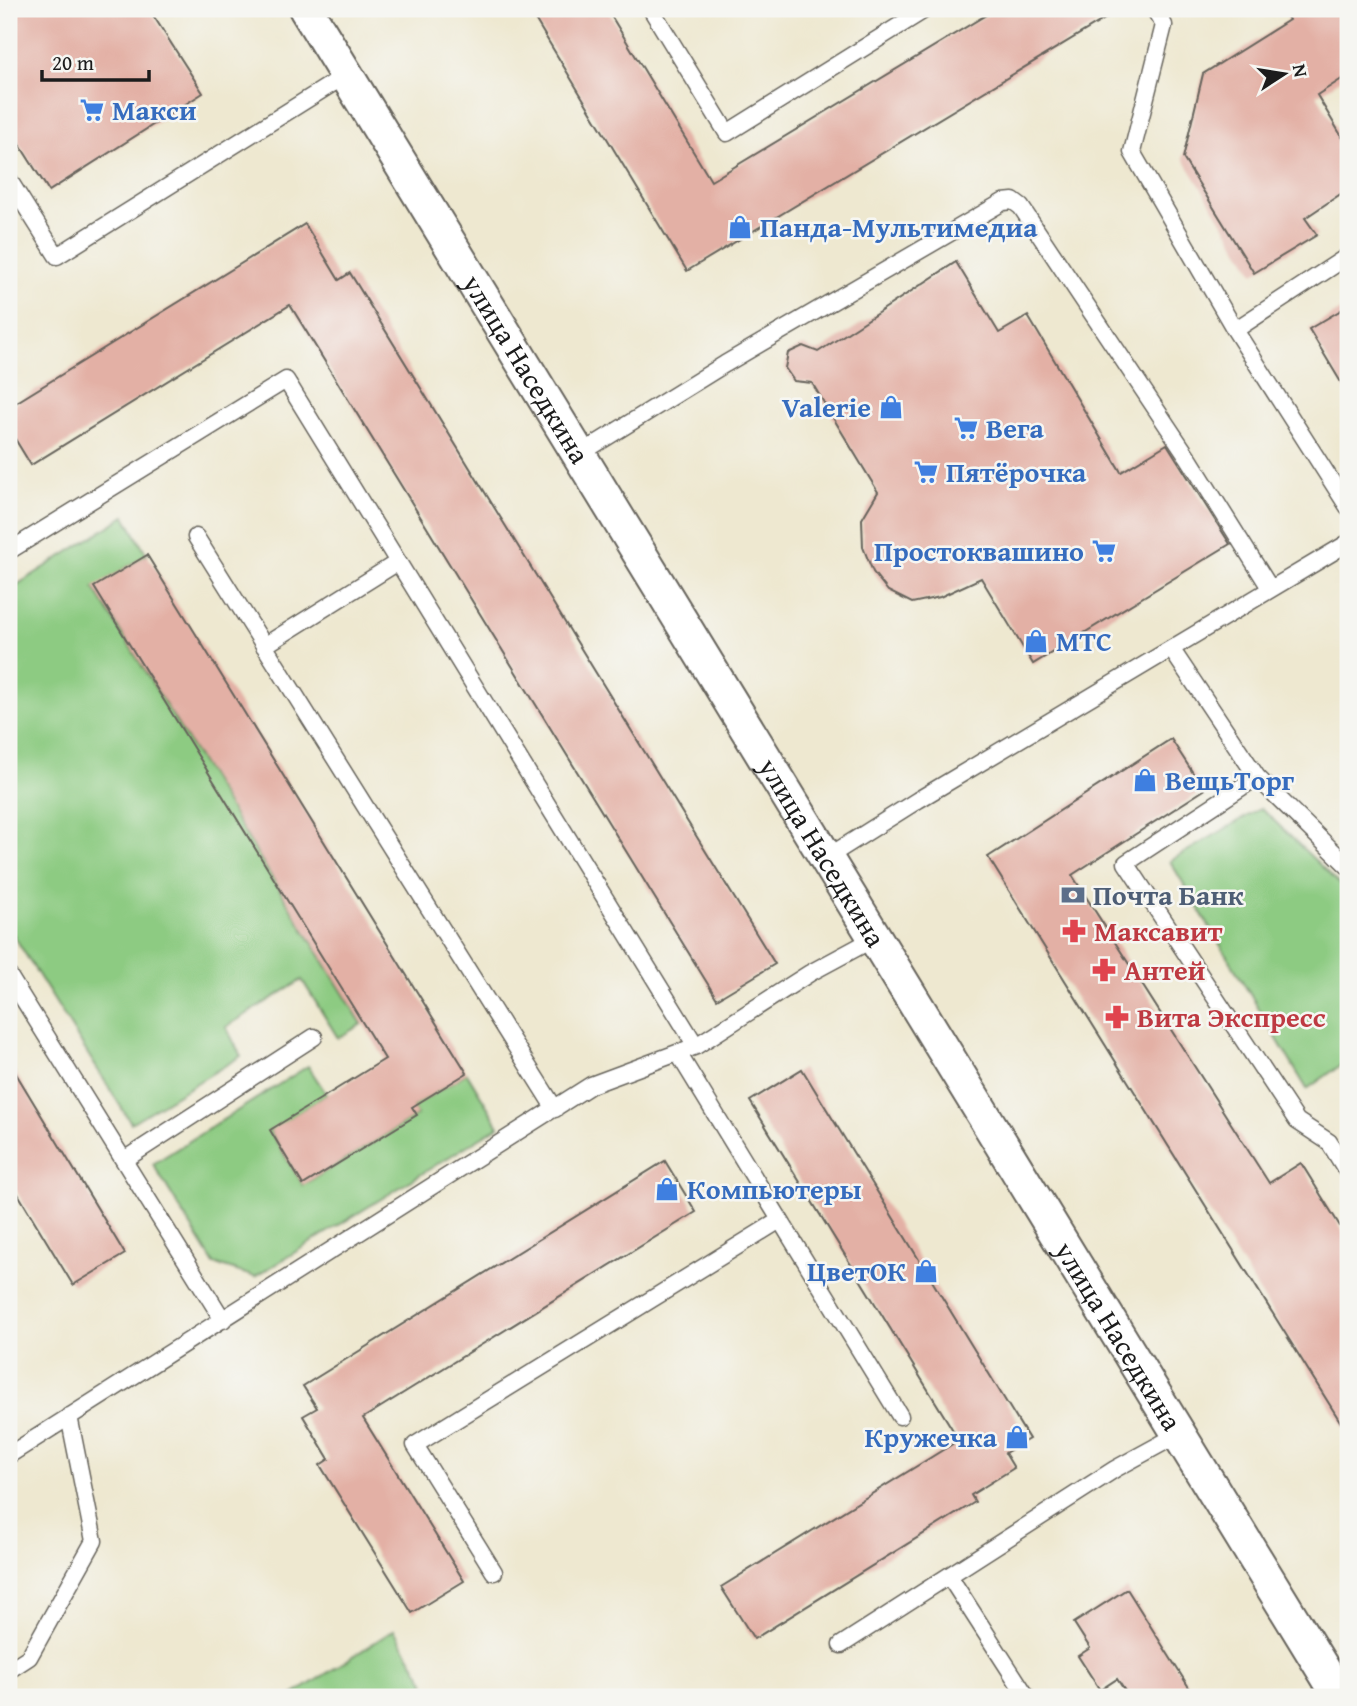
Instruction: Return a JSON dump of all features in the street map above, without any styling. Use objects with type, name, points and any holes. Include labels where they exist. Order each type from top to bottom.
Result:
[{"type":"street","name":"улица Наседкина","points":[[306,9],[1340,1697]]},
{"type":"lane","points":[[651,9],[727,133],[926,9]]},
{"type":"lane","points":[[1154,9],[1164,25],[1132,152],[1235,330],[1348,508]]},
{"type":"lane","points":[[9,180],[57,256],[346,75]]},
{"type":"lane","points":[[578,454],[725,364],[1003,202],[1013,201],[1021,206],[1165,423],[1270,588]]},
{"type":"lane","points":[[1235,330],[1348,256]]},
{"type":"lane","points":[[9,551],[286,380],[696,1046]]},
{"type":"lane","points":[[196,537],[555,1109]]},
{"type":"lane","points":[[826,858],[918,800],[1348,543]]},
{"type":"lane","points":[[264,646],[398,562]]},
{"type":"lane","points":[[1172,650],[1257,777],[1348,866]]},
{"type":"lane","points":[[1257,777],[1126,863],[1297,1121],[1329,1142],[1348,1173]]},
{"type":"lane","points":[[9,1455],[591,1085],[696,1046],[810,973],[875,938]]},
{"type":"lane","points":[[9,976],[223,1320]]},
{"type":"lane","points":[[124,1160],[314,1037]]},
{"type":"lane","points":[[678,1053],[900,1416]]},
{"type":"lane","points":[[495,1572],[415,1445],[780,1220]]},
{"type":"lane","points":[[9,1670],[29,1657],[94,1541],[69,1416]]},
{"type":"lane","points":[[841,1645],[1115,1469],[1179,1434]]},
{"type":"lane","points":[[949,1576],[1027,1697]]},
{"type":"green space","points":[[125,516],[147,555],[94,588],[362,1024],[338,1038],[302,980],[226,1027],[241,1056],[131,1123],[9,928],[9,590]]},
{"type":"green space","points":[[1261,808],[1348,892],[1348,1060],[1307,1089],[1170,861]]},
{"type":"green space","points":[[308,1066],[327,1095],[270,1131],[303,1185],[417,1115],[412,1107],[467,1073],[499,1126],[255,1277],[214,1264],[153,1164]]},
{"type":"green space","points":[[394,1630],[426,1683],[403,1697],[290,1697]]},
{"type":"building","name":"Макси","points":[[9,9],[149,9],[203,93],[49,191],[9,128]]},
{"type":"building","points":[[529,9],[607,9],[711,181],[996,9],[1121,9],[687,271]]},
{"type":"building","points":[[1283,9],[1348,9],[1348,75],[1317,95],[1348,147],[1348,189],[1305,218],[1317,235],[1254,273],[1183,158],[1203,74],[1289,20]]},
{"type":"building","points":[[305,224],[339,280],[350,273],[775,964],[717,999],[290,305],[31,465],[9,429],[9,407]]},
{"type":"building","name":"Вега","points":[[956,262],[999,333],[1028,316],[1121,472],[1167,444],[1230,544],[1033,664],[981,578],[940,597],[912,603],[888,591],[873,572],[863,547],[862,519],[878,492],[812,383],[794,381],[785,368],[788,353],[803,346],[818,352]]},
{"type":"building","points":[[1348,306],[1348,394],[1309,329]]},
{"type":"building","points":[[147,555],[467,1073],[412,1107],[417,1115],[303,1185],[270,1130],[385,1059],[94,587]]},
{"type":"building","points":[[1171,739],[1204,790],[1072,875],[1269,1183],[1301,1163],[1348,1239],[1348,1434],[988,857]]},
{"type":"building","points":[[9,1062],[125,1254],[73,1285],[9,1179]]},
{"type":"building","points":[[802,1069],[1029,1439],[1005,1453],[1014,1468],[971,1495],[975,1502],[754,1639],[721,1587],[959,1440],[750,1101]]},
{"type":"building","points":[[665,1161],[696,1212],[363,1418],[464,1581],[412,1613],[320,1465],[329,1459],[303,1416],[317,1408],[303,1386]]},
{"type":"building","points":[[1127,1589],[1195,1697],[1129,1697],[1117,1679],[1100,1690],[1078,1656],[1090,1648],[1074,1623]]},
{"type":"place","name":"Макси","points":[[92,110]]},
{"type":"place","name":"Панда-Мультимедиа","points":[[740,227]]},
{"type":"place","name":"Valerie","points":[[891,407]]},
{"type":"place","name":"Вега","points":[[966,428]]},
{"type":"place","name":"Пятёрочка","points":[[926,472]]},
{"type":"place","name":"Простоквашино","points":[[1104,551]]},
{"type":"place","name":"МТС","points":[[1036,641]]},
{"type":"place","name":"ВещьТорг","points":[[1145,780]]},
{"type":"place","name":"Почта Банк","points":[[1073,895]]},
{"type":"place","name":"Максавит","points":[[1074,931]]},
{"type":"place","name":"Антей","points":[[1104,970]]},
{"type":"place","name":"Вита Экспресс","points":[[1117,1017]]},
{"type":"place","name":"Компьютеры","points":[[667,1189]]},
{"type":"place","name":"ЦветОК","points":[[926,1271]]},
{"type":"place","name":"Кружечка","points":[[1017,1437]]}]
